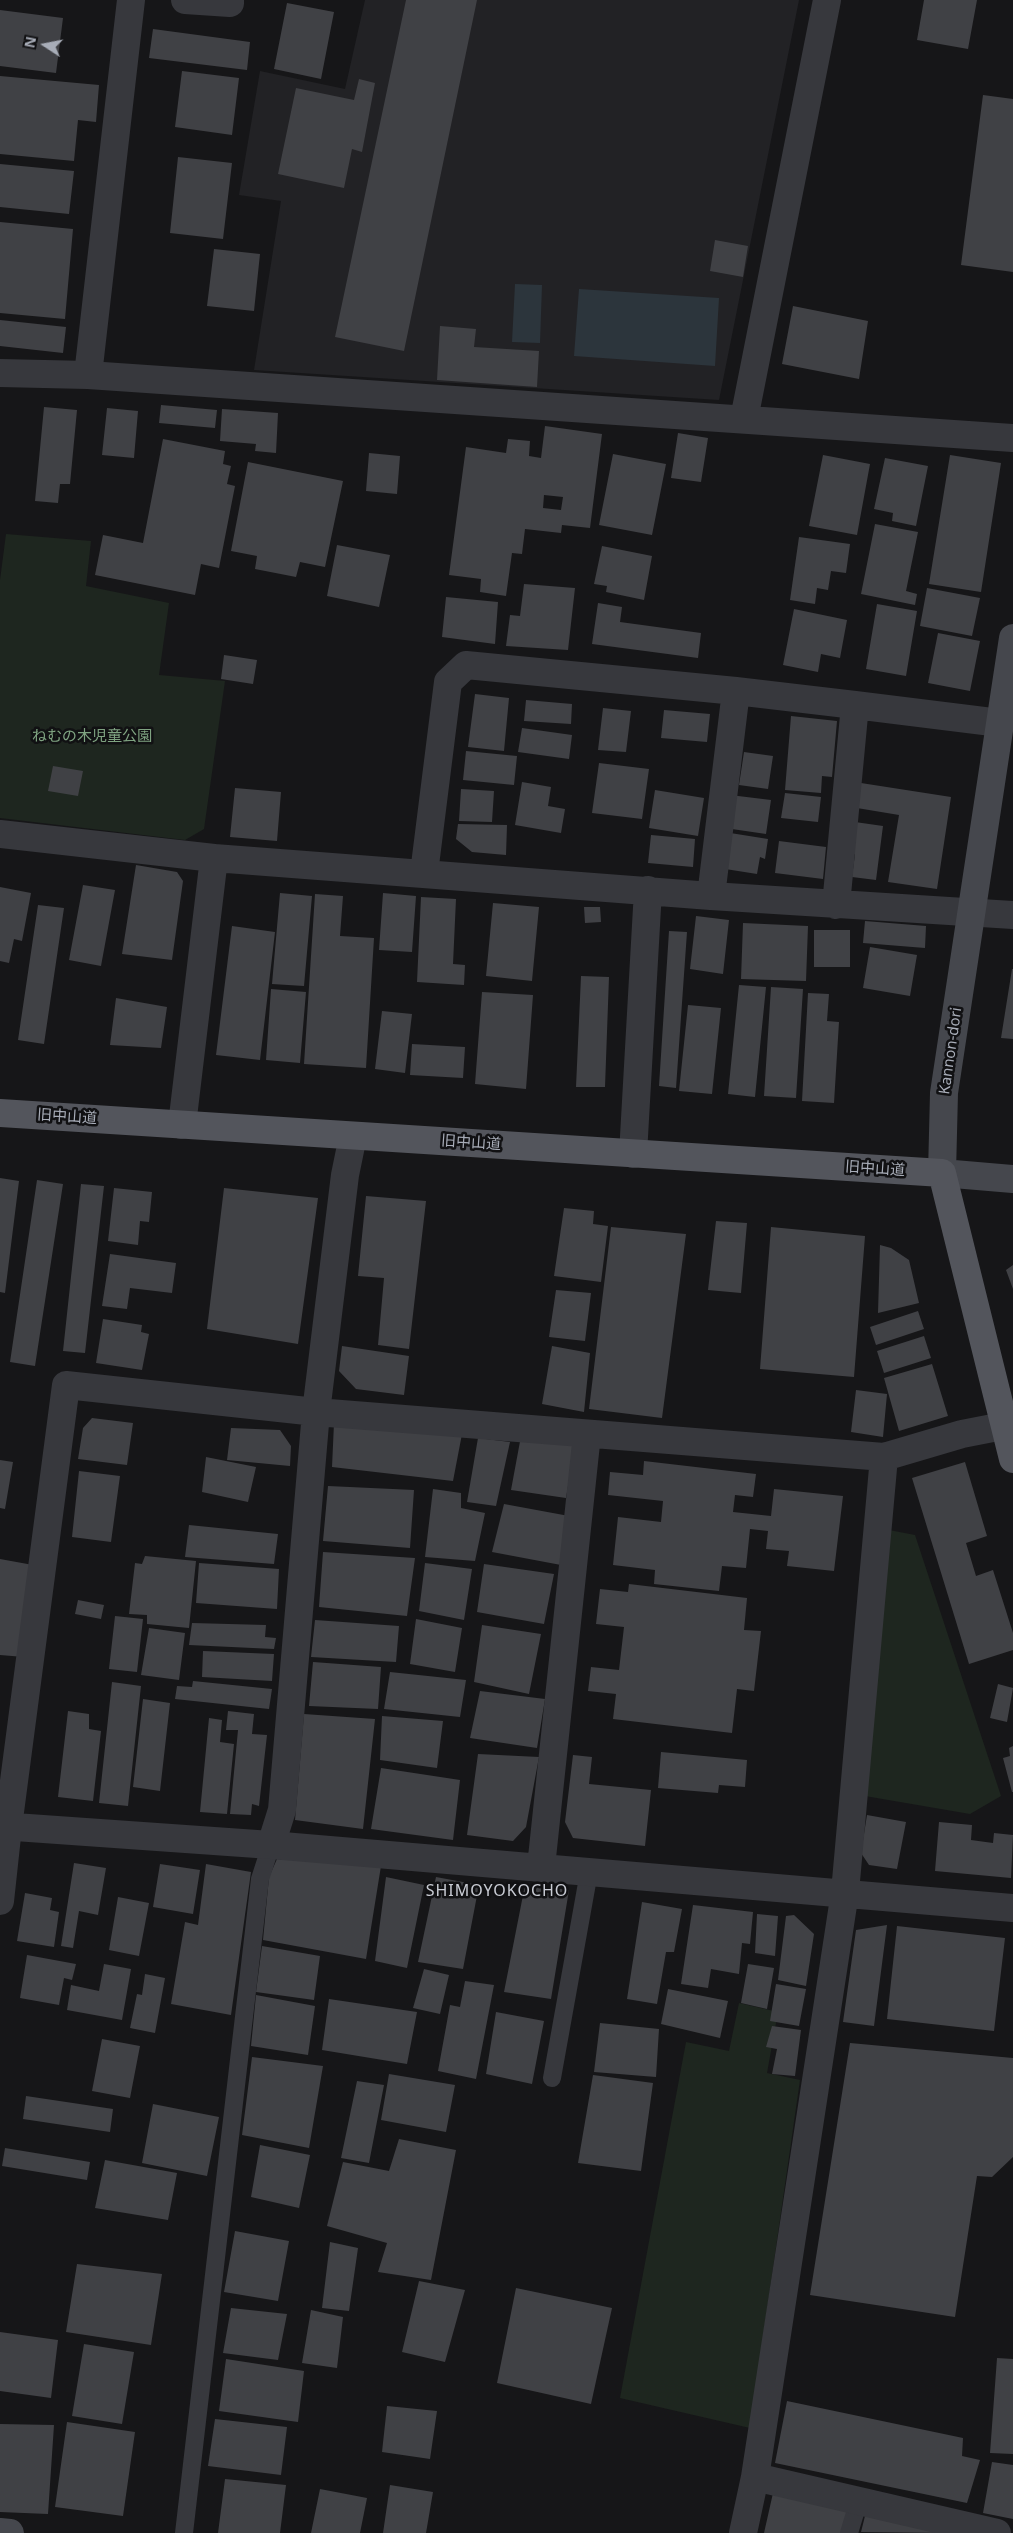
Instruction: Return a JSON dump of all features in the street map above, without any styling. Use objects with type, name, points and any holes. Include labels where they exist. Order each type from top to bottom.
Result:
[{"type":"main road","name":"旧中山道","points":[[0,1113],[942,1173]]},
{"type":"main road","name":"Kannon-dori","points":[[942,1173],[1003,1426],[1013,1459]]},
{"type":"street","points":[[88,375],[131,0]]},
{"type":"street","points":[[185,0],[230,4],[230,0]]},
{"type":"street","points":[[744,419],[827,0]]},
{"type":"street","points":[[0,373],[88,375],[1013,438]]},
{"type":"street","name":"Kannon-dori","points":[[942,1173],[944,1093],[1013,638]]},
{"type":"street","points":[[424,873],[448,682],[466,665],[736,691],[1000,723]]},
{"type":"street","points":[[711,896],[736,691]]},
{"type":"street","points":[[836,905],[855,705]]},
{"type":"street","points":[[0,834],[214,858],[836,905],[1013,915]]},
{"type":"street","points":[[182,1125],[214,858]]},
{"type":"street","points":[[633,1154],[648,890]]},
{"type":"street","points":[[271,1845],[282,1810],[316,1412],[346,1175],[353,1136]]},
{"type":"street","points":[[942,1173],[1013,1179]]},
{"type":"street","points":[[0,1901],[4,1826],[66,1385],[316,1412],[884,1457],[962,1434],[1003,1426]]},
{"type":"street","points":[[540,1867],[587,1434]]},
{"type":"street","points":[[742,2533],[755,2477],[845,1892],[884,1457]]},
{"type":"street","points":[[4,1826],[271,1845],[845,1892],[1013,1908]]},
{"type":"street","points":[[755,2477],[997,2533]]},
{"type":"street","points":[[0,2532],[10,2533]]},
{"type":"lane","points":[[184,2533],[259,1889],[271,1845]]},
{"type":"lane","points":[[552,2078],[589,1872]]},
{"type":"lane","points":[[849,2533],[859,2500]]},
{"type":"shaded area","points":[[365,0],[799,0],[719,400],[254,370],[281,201],[239,195],[260,71],[345,89]]},
{"type":"shaded area","points":[[515,284],[542,285],[540,343],[512,342]]},
{"type":"shaded area","points":[[579,289],[719,298],[715,366],[574,356]]},
{"type":"green space","name":"ねむの木児童公園","points":[[6,534],[91,541],[86,586],[169,603],[159,675],[225,681],[204,829],[185,840],[0,818],[0,580]]},
{"type":"green space","points":[[889,1530],[915,1535],[1001,1796],[970,1814],[865,1796]]},
{"type":"green space","points":[[739,2003],[778,2012],[767,2073],[800,2080],[750,2428],[620,2398],[686,2042],[729,2051]]},
{"type":"building","points":[[406,0],[477,0],[404,351],[335,337]]},
{"type":"building","points":[[924,0],[977,0],[968,49],[917,40]]},
{"type":"building","points":[[287,3],[334,12],[321,79],[274,69]]},
{"type":"building","points":[[0,10],[63,18],[56,73],[0,66]]},
{"type":"building","points":[[153,29],[250,42],[247,70],[149,58]]},
{"type":"building","points":[[182,71],[239,78],[232,135],[175,127]]},
{"type":"building","points":[[0,76],[99,85],[96,122],[78,120],[74,161],[0,154]]},
{"type":"building","points":[[359,79],[375,83],[362,152],[352,149],[344,188],[278,174],[296,88],[354,100]]},
{"type":"building","points":[[983,95],[1013,99],[1013,272],[961,265]]},
{"type":"building","points":[[178,157],[232,163],[223,239],[170,233]]},
{"type":"building","points":[[0,164],[74,171],[69,214],[0,207]]},
{"type":"building","points":[[0,222],[73,229],[65,319],[0,313]]},
{"type":"building","points":[[715,240],[748,246],[743,277],[710,271]]},
{"type":"building","points":[[214,249],[260,254],[254,311],[207,306]]},
{"type":"building","points":[[793,306],[868,321],[859,379],[782,364]]},
{"type":"building","points":[[0,320],[66,327],[63,353],[0,346]]},
{"type":"building","points":[[440,326],[476,329],[474,347],[539,351],[537,387],[437,380]]},
{"type":"building","points":[[161,405],[217,410],[215,428],[159,423]]},
{"type":"building","points":[[44,407],[77,410],[70,484],[60,484],[58,503],[35,501]]},
{"type":"building","points":[[107,408],[138,411],[134,458],[102,455]]},
{"type":"building","points":[[222,409],[278,413],[276,453],[255,451],[256,444],[220,441]]},
{"type":"building","points":[[545,426],[602,434],[590,528],[562,525],[561,533],[525,529],[522,554],[512,553],[506,596],[480,592],[481,579],[449,575],[466,447],[506,453],[508,439],[530,441],[529,456],[541,458]],"holes":[[[544,495],[563,497],[561,510],[543,508]]]},
{"type":"building","points":[[678,433],[708,438],[701,482],[671,478]]},
{"type":"building","points":[[163,439],[225,451],[223,464],[231,466],[227,484],[235,486],[219,568],[201,564],[195,595],[95,575],[103,535],[143,543]]},
{"type":"building","points":[[369,453],[400,456],[397,494],[366,491]]},
{"type":"building","points":[[613,454],[666,464],[652,535],[599,525]]},
{"type":"building","points":[[823,455],[870,464],[857,535],[809,526]]},
{"type":"building","points":[[950,455],[1001,463],[981,592],[929,584]]},
{"type":"building","points":[[885,458],[928,466],[916,526],[892,521],[893,513],[874,509]]},
{"type":"building","points":[[248,462],[343,481],[325,567],[300,562],[296,577],[255,569],[257,556],[231,551]]},
{"type":"building","points":[[875,524],[918,532],[906,591],[917,594],[915,605],[861,594]]},
{"type":"building","points":[[799,537],[850,544],[846,573],[831,571],[828,590],[817,588],[815,604],[790,600]]},
{"type":"building","points":[[337,545],[390,555],[379,607],[327,596]]},
{"type":"building","points":[[602,546],[652,556],[644,600],[606,592],[607,586],[594,584]]},
{"type":"building","points":[[524,584],[575,588],[568,650],[506,646],[510,615],[520,616]]},
{"type":"building","points":[[927,588],[980,598],[972,636],[920,626]]},
{"type":"building","points":[[446,597],[498,602],[495,644],[442,637]]},
{"type":"building","points":[[598,603],[622,607],[620,622],[701,633],[698,658],[592,644]]},
{"type":"building","points":[[877,604],[917,611],[906,676],[866,669]]},
{"type":"building","points":[[794,609],[847,620],[840,658],[821,654],[818,672],[783,665]]},
{"type":"building","points":[[938,633],[980,641],[970,691],[928,683]]},
{"type":"building","points":[[224,655],[257,660],[253,684],[221,679]]},
{"type":"building","points":[[475,694],[509,698],[504,751],[468,747]]},
{"type":"building","points":[[526,700],[572,704],[571,724],[524,721]]},
{"type":"building","points":[[603,708],[631,711],[626,752],[598,750]]},
{"type":"building","points":[[664,710],[710,714],[707,742],[661,738]]},
{"type":"building","points":[[791,716],[837,721],[832,777],[822,776],[821,793],[785,790]]},
{"type":"building","points":[[522,728],[572,735],[569,759],[518,752]]},
{"type":"building","points":[[466,751],[517,756],[514,785],[463,780]]},
{"type":"building","points":[[744,752],[773,756],[768,789],[739,785]]},
{"type":"building","points":[[599,763],[649,769],[642,819],[592,813]]},
{"type":"building","points":[[53,766],[83,771],[78,796],[48,791]]},
{"type":"building","points":[[522,782],[551,787],[548,806],[565,809],[561,833],[515,825]]},
{"type":"building","points":[[861,783],[951,797],[937,889],[888,882],[899,815],[857,808]]},
{"type":"building","points":[[235,788],[281,792],[277,841],[230,837]]},
{"type":"building","points":[[461,789],[494,791],[492,822],[459,821]]},
{"type":"building","points":[[655,790],[704,798],[698,836],[649,828]]},
{"type":"building","points":[[785,793],[821,797],[818,822],[781,818]]},
{"type":"building","points":[[730,795],[771,800],[766,834],[725,828]]},
{"type":"building","points":[[855,822],[883,826],[876,880],[852,877],[855,854],[851,853]]},
{"type":"building","points":[[458,824],[507,825],[506,855],[472,852],[456,839]]},
{"type":"building","points":[[724,832],[768,839],[765,859],[760,857],[757,874],[719,868]]},
{"type":"building","points":[[651,835],[695,839],[693,867],[648,863]]},
{"type":"building","points":[[779,841],[826,847],[823,879],[775,873]]},
{"type":"building","points":[[136,865],[177,872],[183,881],[172,960],[122,954]]},
{"type":"building","points":[[83,885],[115,890],[101,966],[69,960]]},
{"type":"building","points":[[0,887],[31,893],[22,941],[14,939],[9,963],[0,961]]},
{"type":"building","points":[[280,893],[312,896],[304,986],[272,984]]},
{"type":"building","points":[[383,893],[416,896],[412,952],[379,950]]},
{"type":"building","points":[[315,894],[343,896],[340,936],[374,938],[366,1068],[304,1064]]},
{"type":"building","points":[[421,897],[456,899],[453,964],[465,965],[464,985],[417,982]]},
{"type":"building","points":[[493,903],[539,907],[532,981],[486,976]]},
{"type":"building","points":[[38,905],[64,908],[44,1044],[18,1040]]},
{"type":"building","points":[[584,907],[600,907],[601,922],[585,923]]},
{"type":"building","points":[[696,916],[729,920],[723,974],[690,969]]},
{"type":"building","points":[[865,921],[926,926],[925,948],[863,943]]},
{"type":"building","points":[[743,923],[808,926],[806,981],[741,979]]},
{"type":"building","points":[[232,926],[275,932],[260,1060],[216,1055]]},
{"type":"building","points":[[814,930],[850,930],[850,967],[814,967]]},
{"type":"building","points":[[669,931],[687,932],[676,1088],[659,1086]]},
{"type":"building","points":[[870,947],[917,955],[910,996],[863,988]]},
{"type":"building","points":[[1013,969],[1013,1039],[1001,1038]]},
{"type":"building","points":[[581,976],[609,977],[605,1087],[576,1087]]},
{"type":"building","points":[[739,985],[766,987],[755,1097],[728,1094]]},
{"type":"building","points":[[771,987],[803,989],[796,1098],[764,1096]]},
{"type":"building","points":[[271,989],[306,992],[300,1063],[266,1060]]},
{"type":"building","points":[[482,992],[533,995],[526,1089],[475,1084]]},
{"type":"building","points":[[808,993],[829,994],[827,1021],[839,1022],[834,1103],[802,1101]]},
{"type":"building","points":[[116,998],[167,1007],[161,1048],[110,1045]]},
{"type":"building","points":[[688,1005],[721,1008],[712,1094],[679,1091]]},
{"type":"building","points":[[382,1011],[412,1014],[405,1073],[375,1069]]},
{"type":"building","points":[[412,1044],[465,1047],[463,1078],[410,1075]]},
{"type":"building","points":[[0,1178],[19,1181],[5,1293],[0,1292]]},
{"type":"building","points":[[37,1180],[63,1184],[35,1366],[10,1362]]},
{"type":"building","points":[[81,1184],[104,1186],[85,1353],[63,1351]]},
{"type":"building","points":[[114,1188],[152,1192],[149,1222],[140,1221],[138,1245],[108,1241]]},
{"type":"building","points":[[224,1188],[318,1198],[298,1344],[207,1329]]},
{"type":"building","points":[[366,1196],[426,1201],[409,1349],[378,1345],[384,1278],[358,1276]]},
{"type":"building","points":[[564,1208],[594,1211],[593,1224],[608,1226],[601,1282],[554,1276]]},
{"type":"building","points":[[716,1221],[747,1223],[741,1293],[708,1290]]},
{"type":"building","points":[[611,1227],[686,1234],[662,1418],[589,1409]]},
{"type":"building","points":[[771,1227],[865,1236],[854,1377],[760,1369]]},
{"type":"building","points":[[880,1245],[891,1248],[909,1260],[919,1303],[878,1313]]},
{"type":"building","points":[[110,1254],[176,1263],[172,1293],[130,1288],[127,1309],[102,1306]]},
{"type":"building","points":[[1013,1265],[1013,1289],[1006,1270]]},
{"type":"building","points":[[556,1290],[591,1293],[585,1341],[549,1337]]},
{"type":"building","points":[[918,1311],[924,1329],[876,1345],[870,1327]]},
{"type":"building","points":[[103,1319],[142,1325],[141,1332],[149,1334],[142,1370],[96,1363]]},
{"type":"building","points":[[924,1336],[931,1358],[884,1373],[877,1351]]},
{"type":"building","points":[[342,1346],[409,1356],[404,1395],[356,1389],[339,1371]]},
{"type":"building","points":[[552,1346],[590,1353],[584,1412],[542,1404]]},
{"type":"building","points":[[932,1364],[948,1416],[899,1431],[884,1378]]},
{"type":"building","points":[[856,1390],[887,1394],[883,1437],[851,1432]]},
{"type":"building","points":[[92,1418],[133,1423],[127,1465],[78,1459],[83,1428]]},
{"type":"building","points":[[334,1423],[462,1434],[453,1481],[332,1467]]},
{"type":"building","points":[[231,1428],[280,1430],[291,1446],[290,1466],[227,1460]]},
{"type":"building","points":[[521,1436],[575,1445],[566,1498],[511,1490]]},
{"type":"building","points":[[478,1438],[510,1442],[496,1506],[467,1502]]},
{"type":"building","points":[[206,1457],[256,1467],[248,1502],[202,1492]]},
{"type":"building","points":[[0,1460],[13,1462],[5,1509],[0,1508]]},
{"type":"building","points":[[644,1461],[756,1474],[753,1497],[735,1495],[733,1512],[771,1516],[774,1489],[843,1496],[834,1571],[787,1566],[789,1551],[766,1549],[768,1531],[750,1529],[746,1568],[722,1566],[719,1591],[654,1584],[655,1570],[613,1565],[618,1517],[661,1522],[663,1501],[608,1495],[610,1472],[643,1475]]},
{"type":"building","points":[[965,1462],[987,1536],[966,1543],[976,1576],[993,1570],[1013,1633],[1013,1650],[969,1664],[912,1478]]},
{"type":"building","points":[[79,1471],[120,1476],[111,1542],[72,1537]]},
{"type":"building","points":[[328,1486],[414,1490],[410,1548],[323,1541]]},
{"type":"building","points":[[433,1489],[461,1493],[461,1508],[485,1513],[475,1561],[425,1557]]},
{"type":"building","points":[[504,1504],[569,1516],[561,1565],[492,1552]]},
{"type":"building","points":[[189,1525],[278,1534],[274,1564],[185,1557]]},
{"type":"building","points":[[323,1552],[415,1558],[407,1616],[319,1607]]},
{"type":"building","points":[[145,1556],[196,1561],[189,1628],[147,1624],[147,1615],[129,1614],[135,1563],[142,1564]]},
{"type":"building","points":[[0,1559],[33,1565],[24,1657],[0,1655]]},
{"type":"building","points":[[199,1563],[279,1569],[277,1609],[196,1603]]},
{"type":"building","points":[[425,1563],[472,1569],[464,1620],[419,1611]]},
{"type":"building","points":[[484,1564],[554,1574],[544,1624],[477,1612]]},
{"type":"building","points":[[629,1584],[747,1598],[744,1630],[761,1631],[754,1691],[737,1689],[732,1733],[613,1719],[616,1694],[588,1691],[591,1667],[619,1670],[624,1627],[596,1624],[600,1589],[628,1592]]},
{"type":"building","points":[[78,1600],[104,1605],[101,1619],[75,1614]]},
{"type":"building","points":[[115,1616],[143,1619],[137,1672],[109,1669]]},
{"type":"building","points":[[416,1619],[462,1628],[455,1672],[410,1664]]},
{"type":"building","points":[[315,1620],[399,1626],[396,1662],[311,1657]]},
{"type":"building","points":[[192,1623],[266,1625],[265,1637],[276,1638],[274,1649],[189,1645]]},
{"type":"building","points":[[482,1625],[541,1634],[529,1694],[474,1682]]},
{"type":"building","points":[[149,1628],[185,1633],[179,1680],[141,1675]]},
{"type":"building","points":[[203,1651],[274,1654],[272,1681],[202,1677]]},
{"type":"building","points":[[313,1662],[381,1667],[378,1709],[309,1706]]},
{"type":"building","points":[[390,1672],[466,1680],[460,1717],[384,1709]]},
{"type":"building","points":[[193,1681],[272,1689],[269,1709],[175,1699],[177,1686],[192,1687]]},
{"type":"building","points":[[112,1682],[141,1686],[128,1806],[99,1803]]},
{"type":"building","points":[[998,1684],[1013,1688],[1007,1722],[990,1718]]},
{"type":"building","points":[[480,1691],[545,1699],[537,1748],[470,1738]]},
{"type":"building","points":[[143,1699],[170,1703],[160,1791],[133,1787]]},
{"type":"building","points":[[68,1711],[89,1714],[89,1729],[101,1731],[93,1801],[58,1797]]},
{"type":"building","points":[[228,1711],[254,1714],[252,1734],[267,1735],[259,1806],[252,1804],[251,1815],[230,1814],[238,1730],[226,1730]]},
{"type":"building","points":[[304,1714],[375,1719],[363,1829],[295,1820]]},
{"type":"building","points":[[382,1716],[443,1721],[437,1768],[380,1760]]},
{"type":"building","points":[[209,1718],[222,1720],[220,1742],[234,1744],[227,1814],[200,1812]]},
{"type":"building","points":[[1013,1746],[1012,1792],[1003,1758],[1010,1756],[1009,1748]]},
{"type":"building","points":[[661,1752],[747,1760],[745,1787],[719,1785],[718,1793],[658,1788]]},
{"type":"building","points":[[478,1754],[539,1757],[526,1827],[513,1841],[467,1835]]},
{"type":"building","points":[[573,1755],[592,1757],[589,1784],[651,1790],[645,1846],[573,1838],[565,1822]]},
{"type":"building","points":[[381,1768],[460,1780],[453,1840],[371,1829]]},
{"type":"building","points":[[867,1815],[906,1822],[897,1869],[869,1865],[861,1853]]},
{"type":"building","points":[[939,1822],[972,1825],[971,1840],[993,1843],[994,1833],[1013,1835],[1011,1878],[935,1871]]},
{"type":"building","points":[[277,1859],[381,1866],[366,1959],[263,1940],[269,1877]]},
{"type":"building","points":[[74,1863],[106,1868],[98,1915],[79,1911],[73,1948],[61,1946]]},
{"type":"building","points":[[160,1864],[200,1870],[193,1914],[153,1907]]},
{"type":"building","points":[[206,1864],[251,1872],[231,2015],[171,2004],[185,1922],[198,1925]]},
{"type":"building","points":[[386,1877],[424,1885],[407,1968],[375,1961]]},
{"type":"building","points":[[436,1877],[479,1885],[463,1969],[418,1962]]},
{"type":"building","points":[[525,1885],[569,1890],[551,1999],[504,1992]]},
{"type":"building","points":[[25,1893],[52,1898],[50,1910],[59,1912],[54,1947],[17,1941]]},
{"type":"building","points":[[118,1897],[149,1903],[139,1956],[109,1950]]},
{"type":"building","points":[[642,1902],[682,1909],[674,1952],[666,1952],[657,2004],[627,1999]]},
{"type":"building","points":[[693,1905],[753,1912],[750,1944],[742,1943],[739,1974],[711,1969],[708,1988],[681,1984]]},
{"type":"building","points":[[757,1914],[778,1916],[775,1956],[755,1953]]},
{"type":"building","points":[[794,1915],[814,1934],[806,1986],[778,1980],[786,1916]]},
{"type":"building","points":[[887,1925],[874,2026],[843,2022],[856,1930]]},
{"type":"building","points":[[897,1926],[1005,1938],[994,2031],[887,2019]]},
{"type":"building","points":[[262,1946],[320,1956],[314,2000],[256,1992]]},
{"type":"building","points":[[27,1955],[76,1964],[72,1980],[64,1978],[59,2005],[20,1998]]},
{"type":"building","points":[[104,1964],[131,1969],[122,2020],[67,2010],[71,1985],[99,1991]]},
{"type":"building","points":[[748,1964],[774,1968],[767,2009],[741,2003]]},
{"type":"building","points":[[424,1969],[449,1975],[440,2014],[413,2008]]},
{"type":"building","points":[[145,1974],[165,1978],[155,2033],[130,2028],[137,1994],[142,1995]]},
{"type":"building","points":[[465,1981],[494,1985],[476,2079],[438,2071],[450,2005],[460,2007]]},
{"type":"building","points":[[776,1984],[806,1989],[799,2026],[770,2021]]},
{"type":"building","points":[[668,1989],[728,2001],[720,2038],[661,2024]]},
{"type":"building","points":[[256,1995],[315,2006],[308,2055],[251,2046]]},
{"type":"building","points":[[329,1999],[417,2012],[407,2064],[322,2050]]},
{"type":"building","points":[[496,2012],[544,2021],[532,2084],[486,2074]]},
{"type":"building","points":[[600,2023],[659,2029],[656,2077],[594,2072]]},
{"type":"building","points":[[772,2026],[801,2030],[795,2076],[772,2074],[777,2049],[766,2047]]},
{"type":"building","points":[[102,2039],[140,2046],[130,2098],[92,2091]]},
{"type":"building","points":[[850,2043],[1013,2058],[1013,2157],[992,2177],[977,2176],[955,2317],[810,2295]]},
{"type":"building","points":[[252,2057],[323,2066],[309,2148],[242,2135]]},
{"type":"building","points":[[389,2074],[455,2085],[446,2132],[381,2120]]},
{"type":"building","points":[[593,2075],[653,2083],[641,2171],[578,2163]]},
{"type":"building","points":[[357,2081],[384,2085],[369,2163],[341,2158]]},
{"type":"building","points":[[26,2096],[113,2109],[110,2132],[23,2119]]},
{"type":"building","points":[[153,2104],[219,2117],[207,2176],[142,2163]]},
{"type":"building","points":[[399,2139],[456,2150],[431,2280],[378,2272],[387,2243],[327,2226],[343,2162],[389,2171]]},
{"type":"building","points":[[260,2145],[310,2155],[299,2208],[251,2197]]},
{"type":"building","points":[[5,2148],[90,2162],[87,2180],[2,2166]]},
{"type":"building","points":[[105,2160],[177,2173],[168,2220],[95,2208]]},
{"type":"building","points":[[235,2231],[289,2241],[278,2301],[224,2292]]},
{"type":"building","points":[[330,2242],[358,2248],[349,2311],[322,2308]]},
{"type":"building","points":[[77,2264],[162,2274],[151,2345],[66,2332]]},
{"type":"building","points":[[419,2281],[465,2290],[445,2362],[402,2352]]},
{"type":"building","points":[[516,2288],[612,2308],[591,2404],[497,2383]]},
{"type":"building","points":[[231,2308],[287,2314],[278,2360],[223,2353]]},
{"type":"building","points":[[311,2310],[343,2317],[337,2368],[302,2363]]},
{"type":"building","points":[[0,2332],[58,2340],[51,2398],[0,2391]]},
{"type":"building","points":[[84,2344],[134,2352],[122,2424],[72,2416]]},
{"type":"building","points":[[997,2358],[1013,2359],[1013,2454],[990,2453]]},
{"type":"building","points":[[226,2359],[304,2371],[298,2422],[219,2411]]},
{"type":"building","points":[[787,2401],[963,2438],[962,2456],[980,2460],[967,2503],[775,2463]]},
{"type":"building","points":[[387,2406],[437,2411],[430,2459],[382,2452]]},
{"type":"building","points":[[215,2419],[287,2427],[281,2475],[208,2466]]},
{"type":"building","points":[[67,2422],[135,2432],[123,2516],[55,2507]]},
{"type":"building","points":[[0,2424],[54,2425],[48,2514],[0,2512]]},
{"type":"building","points":[[992,2462],[1013,2465],[1013,2519],[983,2513]]},
{"type":"building","points":[[225,2479],[286,2485],[280,2533],[218,2533]]},
{"type":"building","points":[[390,2485],[433,2492],[426,2533],[383,2533]]},
{"type":"building","points":[[320,2489],[367,2498],[360,2533],[311,2533]]},
{"type":"building","points":[[773,2493],[852,2510],[845,2533],[764,2533]]},
{"type":"building","points":[[867,2508],[947,2533],[861,2532]]},
{"type":"district","name":"SHIMOYOKOCHO","points":[[497,1891]]}]
